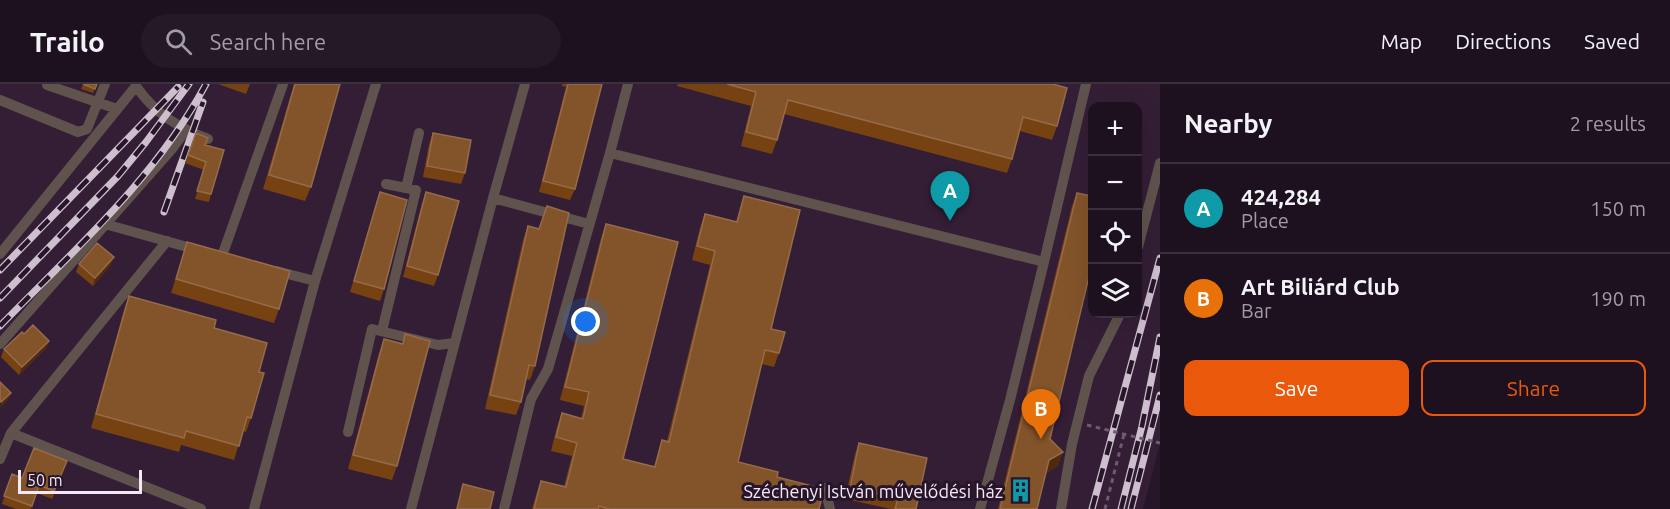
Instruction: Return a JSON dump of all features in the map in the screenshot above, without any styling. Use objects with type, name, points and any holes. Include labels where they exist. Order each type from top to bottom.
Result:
[{"type":"lane","points":[[47,84],[117,109]]},
{"type":"lane","points":[[0,100],[78,132],[87,129],[105,84]]},
{"type":"lane","points":[[222,256],[283,84]]},
{"type":"lane","points":[[254,509],[315,281],[376,84]]},
{"type":"lane","points":[[411,509],[525,84]]},
{"type":"lane","points":[[504,509],[531,399],[548,369],[628,84]]},
{"type":"lane","points":[[980,509],[1010,400],[1086,84]]},
{"type":"lane","points":[[0,254],[137,85],[149,104],[186,130],[208,139]]},
{"type":"lane","points":[[0,344],[172,149],[186,130]]},
{"type":"lane","points":[[406,188],[419,133]]},
{"type":"lane","points":[[610,153],[1044,262]]},
{"type":"lane","points":[[1142,229],[1160,163]]},
{"type":"lane","points":[[382,331],[416,190],[386,184]]},
{"type":"lane","points":[[494,198],[589,224]]},
{"type":"lane","points":[[105,224],[233,259]]},
{"type":"lane","points":[[0,459],[11,433],[167,241]]},
{"type":"lane","points":[[267,268],[315,281]]},
{"type":"lane","points":[[1061,509],[1072,444],[1089,376],[1118,318]]},
{"type":"lane","points":[[348,432],[372,329],[438,345],[454,343]]},
{"type":"lane","points":[[11,433],[201,509]]},
{"type":"lane","points":[[825,488],[830,509]]},
{"type":"path","points":[[1087,424],[1158,443]]},
{"type":"path","points":[[1105,509],[1124,434]]},
{"type":"shaded area","points":[[0,84],[1160,84],[1160,443],[1143,509],[0,509]]},
{"type":"building","points":[[83,84],[97,84],[95,89]]},
{"type":"building","points":[[295,84],[340,84],[311,187],[269,175]]},
{"type":"building","points":[[568,84],[602,84],[575,189],[543,181]]},
{"type":"building","points":[[727,84],[1053,84],[1067,88],[1057,126],[1023,117],[1012,159],[788,100],[777,140],[746,132],[756,92]]},
{"type":"building","points":[[196,133],[208,138],[205,145],[224,150],[211,194],[197,191],[206,162],[188,155]]},
{"type":"building","points":[[433,133],[471,140],[465,173],[427,166]]},
{"type":"building","points":[[380,192],[407,200],[384,289],[354,281]]},
{"type":"building","points":[[426,192],[459,201],[438,275],[407,266]]},
{"type":"building","points":[[1077,193],[1088,195],[1088,281],[1050,439],[1063,452],[1049,460],[1037,509],[1000,509]]},
{"type":"building","points":[[744,196],[800,210],[771,329],[785,332],[779,353],[765,350],[738,462],[778,472],[777,477],[824,489],[819,509],[609,509],[599,506],[598,509],[534,509],[541,481],[566,487],[577,443],[556,437],[562,413],[583,419],[589,392],[565,387],[606,224],[678,242],[623,459],[655,467],[662,440],[669,442],[715,251],[697,246],[705,214],[737,222]]},
{"type":"building","points":[[547,206],[569,213],[535,366],[529,365],[521,402],[490,395],[528,226],[539,229]]},
{"type":"building","points":[[187,242],[290,271],[279,309],[176,279]]},
{"type":"building","points":[[97,243],[114,257],[95,278],[79,264]]},
{"type":"building","points":[[129,296],[216,320],[214,328],[267,343],[259,372],[264,373],[251,418],[247,417],[239,446],[186,431],[184,438],[96,414]]},
{"type":"building","points":[[33,325],[49,341],[22,367],[4,349]]},
{"type":"building","points":[[405,334],[430,341],[397,466],[353,455],[384,339],[403,344]]},
{"type":"building","points":[[0,382],[11,393],[1,402],[0,401]]},
{"type":"building","points":[[859,443],[927,458],[916,509],[895,509],[898,498],[850,488]]},
{"type":"building","points":[[34,448],[67,461],[54,491],[39,485],[32,506],[4,496],[12,474],[22,478]]},
{"type":"building","points":[[463,484],[494,492],[490,509],[457,509]]},
{"type":"railway","points":[[0,298],[118,176],[189,84]]},
{"type":"railway","points":[[0,326],[112,212],[138,182],[186,119],[206,84]]},
{"type":"railway","points":[[0,270],[178,87]]},
{"type":"railway","points":[[164,212],[203,102]]},
{"type":"railway","points":[[1092,509],[1160,258]]},
{"type":"railway","points":[[1121,509],[1142,426],[1160,337]]},
{"type":"railway","points":[[1131,509],[1160,395]]},
{"type":"place","name":"424,284","points":[[950,221]]},
{"type":"place","name":"Art Biliárd Club","points":[[1041,439]]},
{"type":"place","name":"Széchenyi István művelődési ház","points":[[1021,491]]}]
